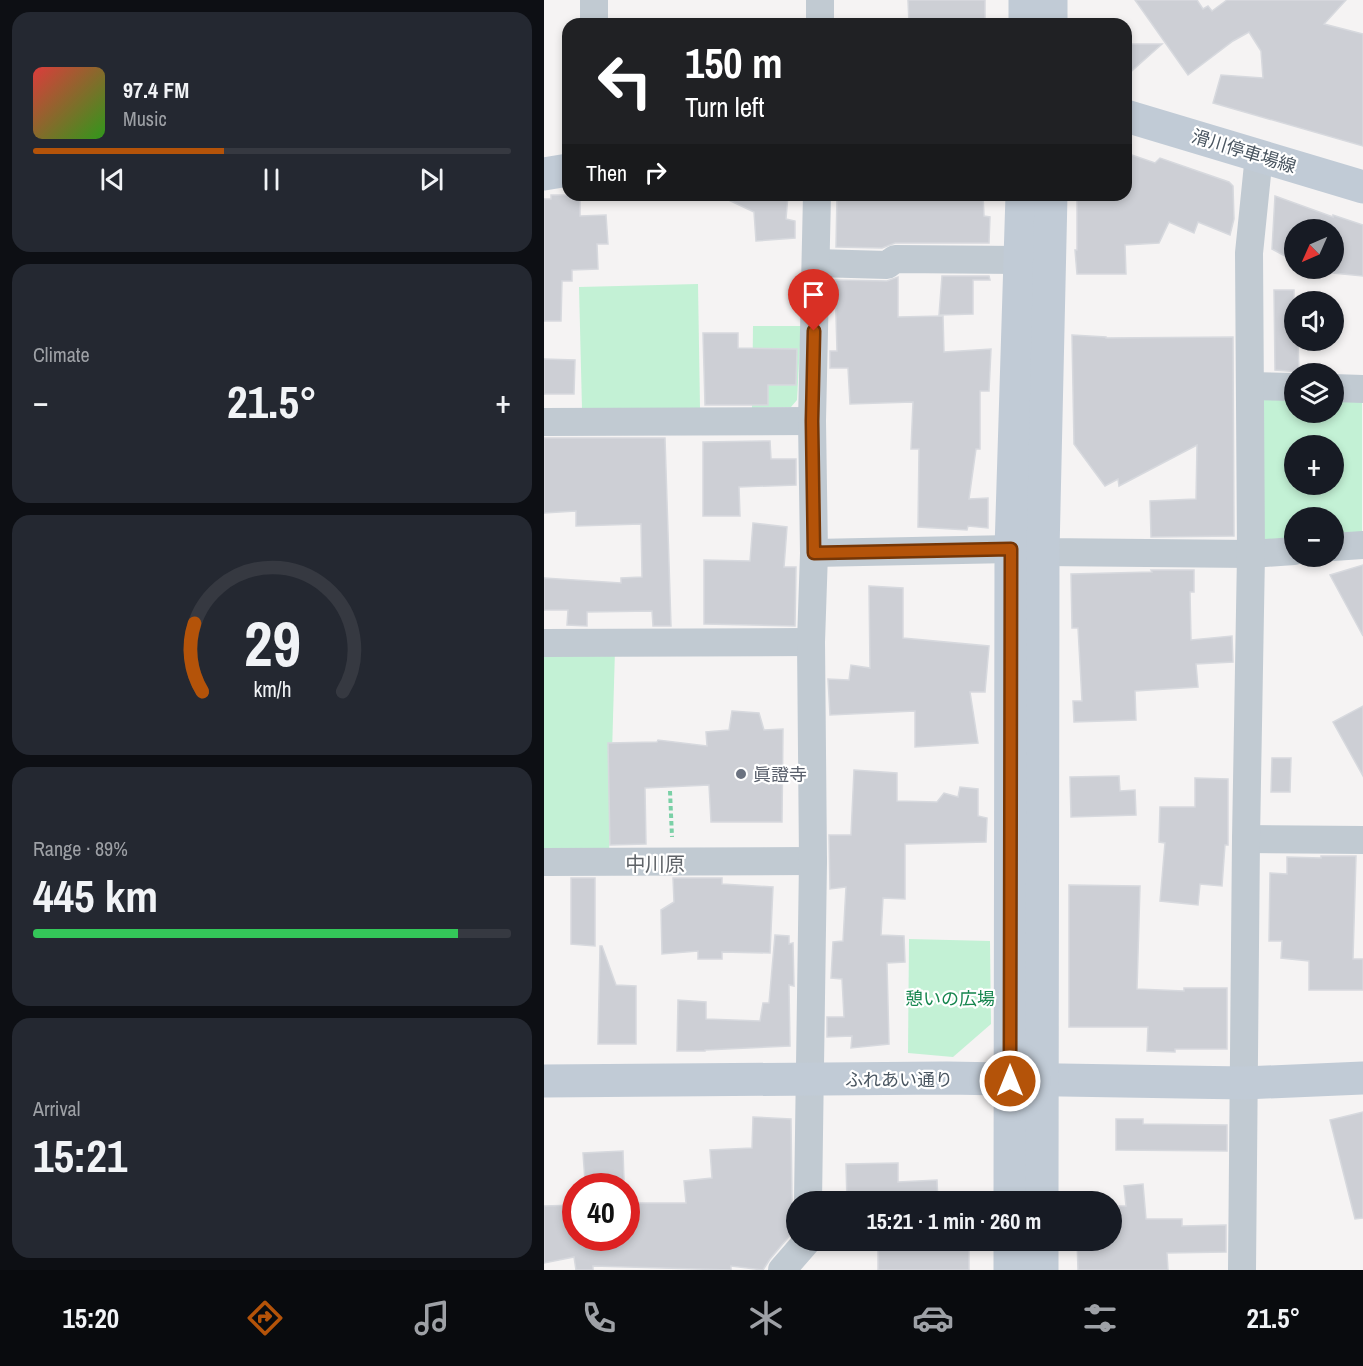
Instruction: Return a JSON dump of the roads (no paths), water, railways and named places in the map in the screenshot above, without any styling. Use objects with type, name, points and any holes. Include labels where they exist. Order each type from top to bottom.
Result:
[{"type":"street","points":[[594,0],[594,18]]},
{"type":"street","points":[[820,0],[820,18]]},
{"type":"street","points":[[1025,0],[1025,18]]},
{"type":"street","points":[[1051,0],[1051,18]]},
{"type":"street","name":"滑川停車場線","points":[[1132,118],[1363,187]]},
{"type":"street","points":[[1242,1270],[1251,554],[1249,253],[1259,155]]},
{"type":"street","points":[[544,174],[562,171]]},
{"type":"street","points":[[808,1191],[813,861],[812,421],[817,201]]},
{"type":"street","points":[[1010,1191],[1011,549],[1022,201]]},
{"type":"street","points":[[1042,1191],[1043,552],[1051,201]]},
{"type":"street","points":[[816,263],[888,265],[895,259],[1020,260]]},
{"type":"street","points":[[1250,386],[1284,387]]},
{"type":"street","points":[[1344,388],[1363,389]]},
{"type":"street","points":[[544,422],[812,421]]},
{"type":"street","points":[[1344,546],[1363,545]]},
{"type":"street","points":[[814,553],[1011,549],[1043,552],[1251,554],[1284,552]]},
{"type":"street","points":[[544,643],[811,642]]},
{"type":"street","points":[[1246,838],[1363,840]]},
{"type":"street","points":[[544,862],[813,861]]},
{"type":"street","name":"ふれあい通り","points":[[544,1081],[947,1078],[1010,1081],[1244,1083],[1363,1078]]},
{"type":"street","points":[[782,1270],[798,1251]]},
{"type":"street","points":[[1010,1251],[1010,1270]]},
{"type":"street","points":[[1042,1251],[1042,1270]]},
{"type":"place","name":"眞證寺","points":[[741,774]]},
{"type":"district","name":"中川原","points":[[655,863]]},
{"type":"park label","name":"憩いの広場","points":[[950,998]]}]
